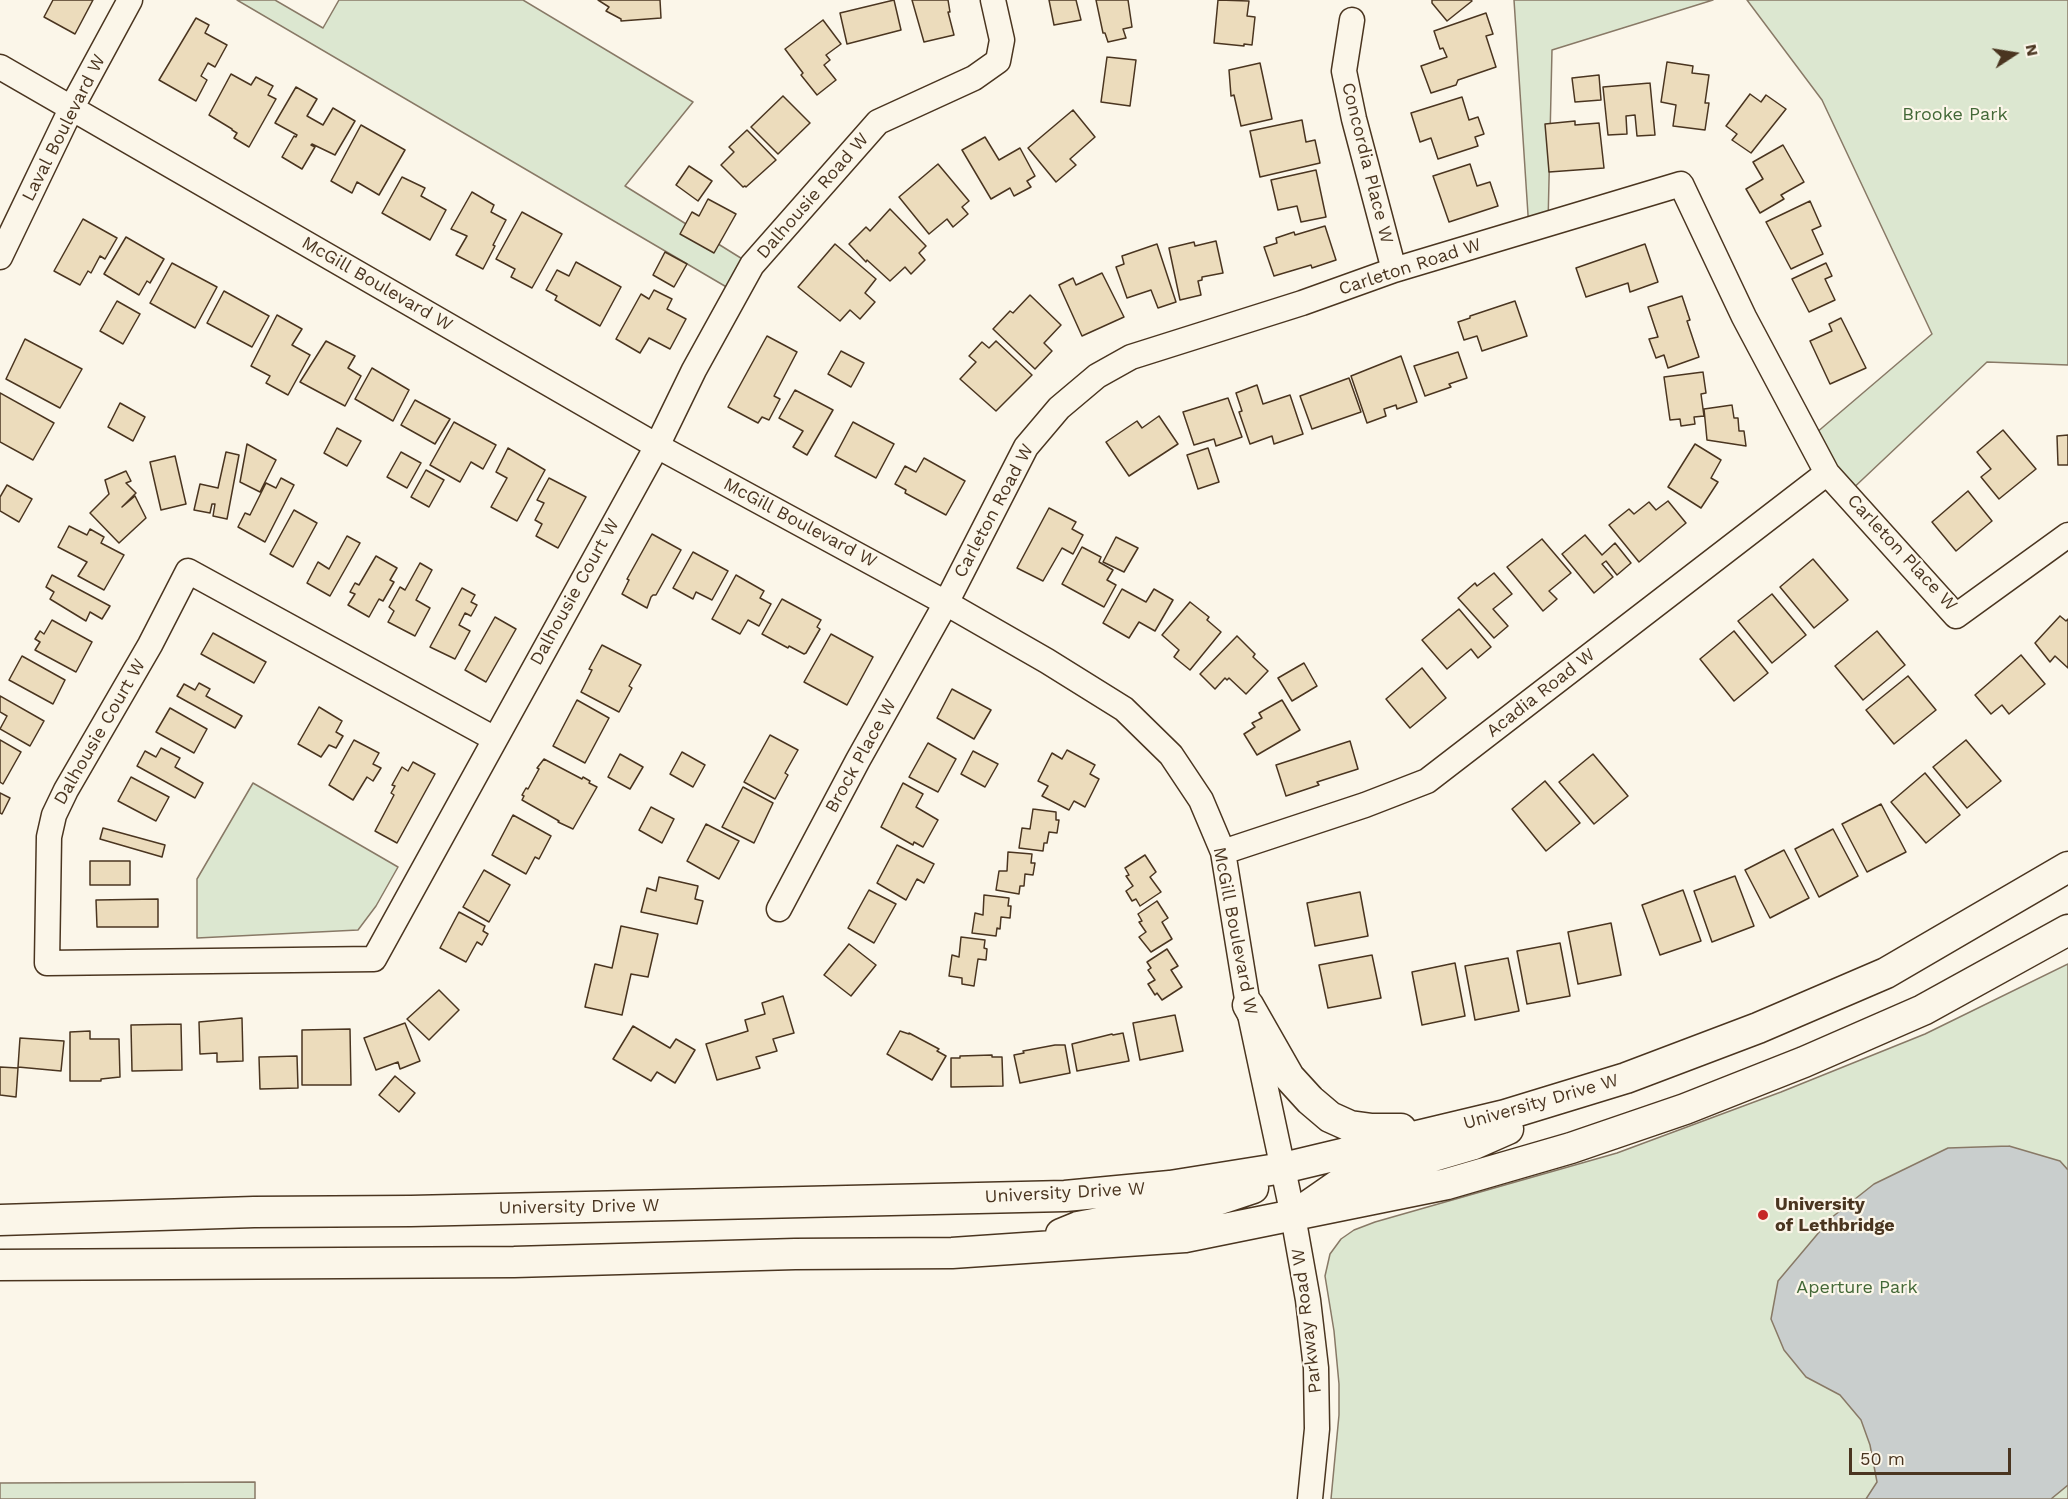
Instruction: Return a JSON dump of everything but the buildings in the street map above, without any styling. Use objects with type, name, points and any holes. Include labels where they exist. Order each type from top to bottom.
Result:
[{"type":"main road","name":"University Drive W","points":[[0,1220],[255,1212],[1065,1196],[1170,1186],[1283,1167],[1505,1115],[1626,1078],[1758,1028],[1886,973],[2068,867]]},
{"type":"main road","points":[[0,1265],[514,1262],[795,1254],[952,1253],[1185,1237],[1447,1184],[1571,1148],[1675,1112],[1804,1062],[1923,1010],[2068,930]]},
{"type":"main road","points":[[2024,956],[2068,947]]},
{"type":"main road","points":[[1248,1005],[1289,1077],[1330,1117],[1350,1126],[1372,1129],[1443,1130]]},
{"type":"main road","points":[[1293,1216],[1341,1183],[1474,1143],[1626,1078]]},
{"type":"main road","points":[[1022,1249],[1078,1227],[1214,1201],[1270,1182],[1283,1167]]},
{"type":"street","name":"Laval Boulevard W","points":[[0,257],[72,106],[130,0]]},
{"type":"street","name":"Dalhousie Road W","points":[[657,446],[735,292],[752,265],[781,231],[878,122],[974,78],[998,61],[1002,40],[993,0]]},
{"type":"street","name":"Concordia Place W","points":[[1352,21],[1344,71],[1354,119],[1394,270]]},
{"type":"street","name":"McGill Boulevard W","points":[[0,67],[72,106],[657,446],[946,603],[1124,709],[1171,754],[1201,800],[1223,852],[1248,1005],[1293,1216]]},
{"type":"street","name":"Carleton Road W","points":[[946,603],[1026,447],[1059,408],[1097,376],[1131,357],[1292,306],[1394,270],[1681,184],[1744,317],[1827,473]]},
{"type":"street","name":"Dalhousie Court W","points":[[495,739],[188,571],[150,645],[66,790],[54,815],[49,837],[47,963],[374,959],[657,446]]},
{"type":"street","name":"Carleton Place W","points":[[1827,473],[1956,616],[2068,535]]},
{"type":"street","name":"Acadia Road W","points":[[1223,852],[1387,798],[1427,781],[1827,473]]},
{"type":"street","name":"Brock Place W","points":[[778,909],[946,603]]},
{"type":"street","name":"Parkway Road W","points":[[1293,1216],[1308,1300],[1316,1368],[1317,1429],[1310,1499]]},
{"type":"green space","points":[[237,0],[275,0],[323,28],[339,0],[523,0],[693,102],[625,186],[752,265],[735,292]]},
{"type":"green space","points":[[1514,0],[1713,0],[1552,50],[1548,224],[1529,230]]},
{"type":"green space","name":"Brooke Park","points":[[1747,0],[2068,0],[2068,365],[1987,362],[1847,494],[1809,439],[1932,334],[1822,100]]},
{"type":"green space","points":[[253,783],[398,867],[376,906],[358,930],[197,938],[197,879]]},
{"type":"green space","name":"Aperture Park","points":[[2068,964],[2068,1499],[1331,1499],[1339,1415],[1339,1384],[1334,1331],[1325,1276],[1330,1254],[1341,1239],[1354,1230],[1375,1222],[1617,1153],[1781,1092],[1925,1034]]},
{"type":"green space","points":[[255,1482],[255,1499],[0,1499],[0,1483]]},
{"type":"shaded area","points":[[2009,1146],[2060,1161],[2068,1170],[2068,1485],[2051,1499],[1866,1499],[1877,1482],[1870,1445],[1861,1420],[1840,1395],[1806,1377],[1784,1350],[1771,1319],[1778,1281],[1831,1218],[1874,1184],[1948,1148]]},
{"type":"place","name":"University of Lethbridge","points":[[1763,1215]]}]
